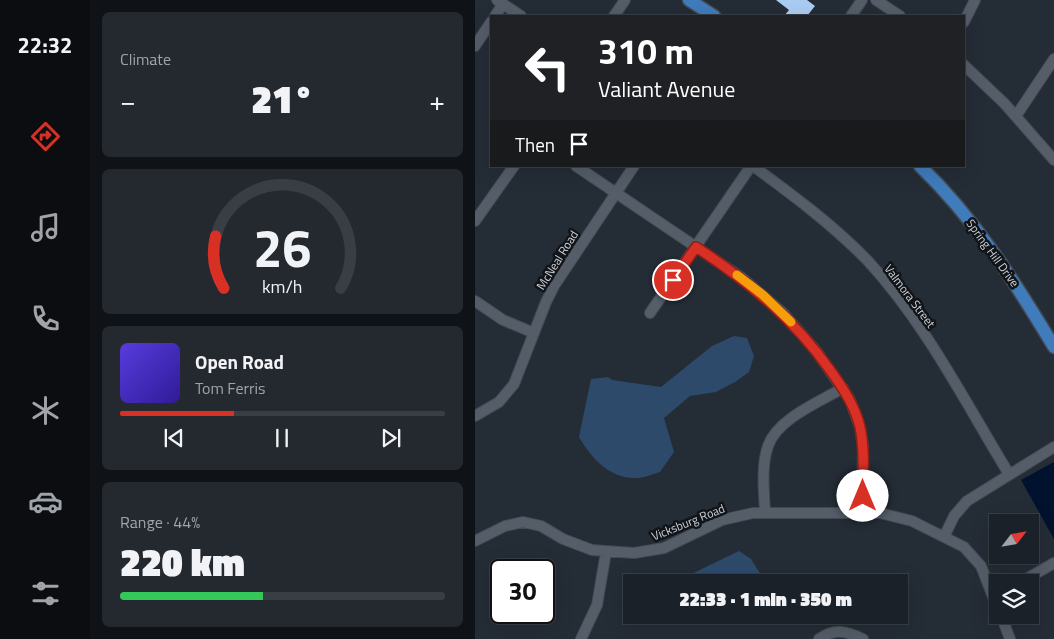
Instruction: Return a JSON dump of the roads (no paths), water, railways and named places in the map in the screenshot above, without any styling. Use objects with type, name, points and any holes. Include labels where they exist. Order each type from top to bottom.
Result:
[{"type":"main road","points":[[689,0],[712,15]]},
{"type":"main road","name":"Spring Hill Drive","points":[[921,167],[985,240],[1052,339]]},
{"type":"street","points":[[615,15],[625,0]]},
{"type":"street","points":[[852,15],[862,0]]},
{"type":"street","points":[[876,0],[898,15]]},
{"type":"street","points":[[965,20],[975,0]]},
{"type":"street","points":[[495,15],[500,2],[520,15]]},
{"type":"street","points":[[475,46],[490,24]]},
{"type":"street","points":[[1016,116],[1054,60]]},
{"type":"street","points":[[965,66],[1016,116],[1054,160]]},
{"type":"street","points":[[475,221],[513,167]]},
{"type":"street","points":[[577,167],[742,278],[783,313],[817,352],[843,388],[856,414],[862,441],[863,512]]},
{"type":"street","name":"McNeal Road","points":[[475,416],[491,408],[507,394],[514,384],[554,286],[633,167]]},
{"type":"street","points":[[650,313],[751,167]]},
{"type":"street","name":"Valmora Street","points":[[753,167],[825,220],[847,240],[887,284],[921,329],[1009,474]]},
{"type":"street","points":[[475,301],[503,320],[534,333]]},
{"type":"street","points":[[765,512],[766,453],[772,437],[785,422],[843,388]]},
{"type":"street","points":[[944,536],[954,516],[967,501],[1054,447]]},
{"type":"street","name":"Vicksburg Road","points":[[475,541],[505,526],[523,522],[541,526],[578,545],[606,552],[634,553],[664,548],[722,520],[765,512],[880,513],[912,521],[964,547],[977,560],[989,584]]},
{"type":"street","points":[[586,637],[597,606],[606,552]]},
{"type":"street","points":[[1034,574],[1054,562]]},
{"type":"street","points":[[1004,624],[1010,639]]},
{"type":"street","points":[[819,639],[826,634],[837,631],[849,632],[863,639]]}]
